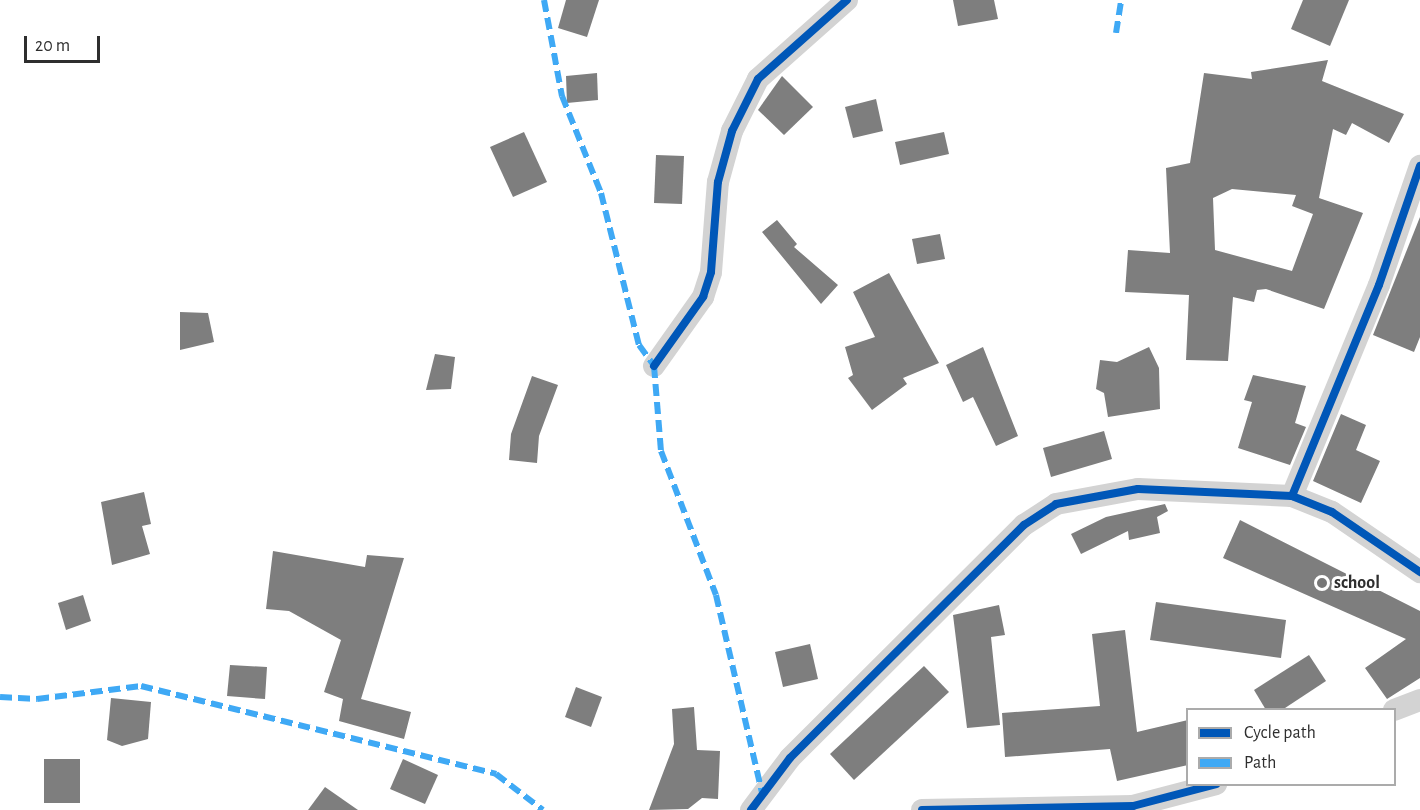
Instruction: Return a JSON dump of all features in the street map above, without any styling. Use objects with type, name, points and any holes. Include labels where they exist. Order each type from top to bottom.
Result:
[{"type":"street","points":[[654,366],[703,297],[711,272],[718,182],[732,131],[758,79],[847,0]]},
{"type":"street","points":[[1292,496],[1374,295],[1420,166]]},
{"type":"street","points":[[751,810],[790,758],[1024,525],[1056,504],[1138,489],[1292,496],[1332,512],[1420,572]]},
{"type":"street","points":[[1396,710],[1420,700]]},
{"type":"street","points":[[922,810],[1133,806],[1208,786]]},
{"type":"building","points":[[566,0],[599,0],[587,37],[558,28]]},
{"type":"building","points":[[953,0],[994,0],[998,19],[958,26]]},
{"type":"building","points":[[1303,0],[1349,0],[1330,46],[1291,29]]},
{"type":"building","points":[[1328,60],[1322,81],[1404,114],[1389,143],[1352,123],[1346,135],[1333,129],[1319,198],[1363,213],[1324,309],[1266,289],[1257,290],[1254,302],[1233,297],[1228,361],[1186,360],[1189,295],[1125,292],[1128,250],[1170,253],[1166,168],[1190,163],[1204,73],[1252,79],[1251,72]],"holes":[[[1232,189],[1296,195],[1292,206],[1313,214],[1292,271],[1215,250],[1213,198]]]},
{"type":"building","points":[[597,73],[598,100],[567,103],[566,76]]},
{"type":"building","points":[[782,76],[813,107],[784,135],[758,110]]},
{"type":"building","points":[[876,99],[883,131],[853,138],[845,107]]},
{"type":"building","points":[[524,132],[547,182],[513,197],[490,147]]},
{"type":"building","points":[[944,132],[949,154],[900,165],[895,142]]},
{"type":"building","points":[[656,155],[684,156],[682,204],[654,203]]},
{"type":"building","points":[[1420,217],[1420,337],[1414,352],[1373,335]]},
{"type":"building","points":[[777,220],[797,244],[794,247],[838,285],[821,304],[762,232]]},
{"type":"building","points":[[940,234],[945,259],[917,264],[912,239]]},
{"type":"building","points":[[889,273],[939,363],[903,378],[907,384],[872,410],[848,378],[853,375],[845,347],[875,337],[853,292]]},
{"type":"building","points":[[180,312],[208,313],[214,342],[180,350]]},
{"type":"building","points":[[983,347],[1018,436],[996,446],[973,397],[963,402],[946,365]]},
{"type":"building","points":[[1149,347],[1159,368],[1160,409],[1108,417],[1104,393],[1096,389],[1100,360],[1117,362]]},
{"type":"building","points":[[435,354],[455,357],[451,389],[426,390]]},
{"type":"building","points":[[1253,375],[1306,386],[1295,423],[1306,427],[1290,465],[1238,448],[1252,402],[1244,400]]},
{"type":"building","points":[[532,376],[558,385],[539,436],[537,463],[509,460],[511,434]]},
{"type":"building","points":[[1341,414],[1366,425],[1356,450],[1380,461],[1361,503],[1313,481]]},
{"type":"building","points":[[1104,431],[1112,459],[1051,477],[1043,448]]},
{"type":"building","points":[[144,492],[151,524],[142,526],[150,554],[112,565],[101,502]]},
{"type":"building","points":[[1165,504],[1168,511],[1157,517],[1160,533],[1129,540],[1128,531],[1081,554],[1071,534],[1106,517]]},
{"type":"building","name":"school","points":[[1240,520],[1420,611],[1420,678],[1387,699],[1365,668],[1406,639],[1223,558]]},
{"type":"building","points":[[273,551],[365,567],[367,555],[404,558],[361,699],[411,712],[404,739],[339,721],[343,699],[324,692],[341,640],[289,611],[266,609]]},
{"type":"building","points":[[83,595],[91,621],[66,630],[58,603]]},
{"type":"building","points":[[1156,602],[1286,620],[1281,658],[1150,640]]},
{"type":"building","points":[[999,605],[1005,635],[991,637],[1000,725],[967,728],[953,615]]},
{"type":"building","points":[[1125,630],[1137,732],[1186,720],[1186,765],[1117,781],[1110,749],[1005,757],[1002,713],[1100,706],[1092,634]]},
{"type":"building","points":[[810,644],[818,679],[783,687],[775,652]]},
{"type":"building","points":[[1309,655],[1326,681],[1285,708],[1265,708],[1254,690]]},
{"type":"building","points":[[230,665],[267,667],[265,699],[227,696]]},
{"type":"building","points":[[924,666],[949,692],[854,780],[830,754]]},
{"type":"building","points":[[576,687],[602,697],[591,727],[565,717]]},
{"type":"building","points":[[111,698],[151,702],[148,739],[122,746],[107,740]]},
{"type":"building","points":[[694,707],[697,750],[720,751],[718,799],[702,798],[688,809],[649,810],[674,744],[672,709]]},
{"type":"building","points":[[44,759],[80,759],[80,803],[44,803]]},
{"type":"building","points":[[403,759],[438,775],[425,804],[390,789]]},
{"type":"building","points":[[325,787],[358,810],[308,810]]},
{"type":"marked path","points":[[544,0],[562,96],[601,193],[639,345],[654,366],[661,451],[716,595],[762,793]]},
{"type":"marked path","points":[[1116,33],[1121,0]]},
{"type":"marked path","points":[[0,697],[37,699],[141,686],[496,774],[543,810]]},
{"type":"cycle path","points":[[654,366],[703,297],[711,272],[718,182],[732,131],[758,79],[847,0]]},
{"type":"cycle path","points":[[1292,496],[1379,285],[1420,166]]},
{"type":"cycle path","points":[[751,810],[790,758],[1024,525],[1056,504],[1138,489],[1292,496],[1332,512],[1420,572]]},
{"type":"cycle path","points":[[922,810],[1133,806],[1208,786]]},
{"type":"place","name":"school","points":[[1322,583]]}]
